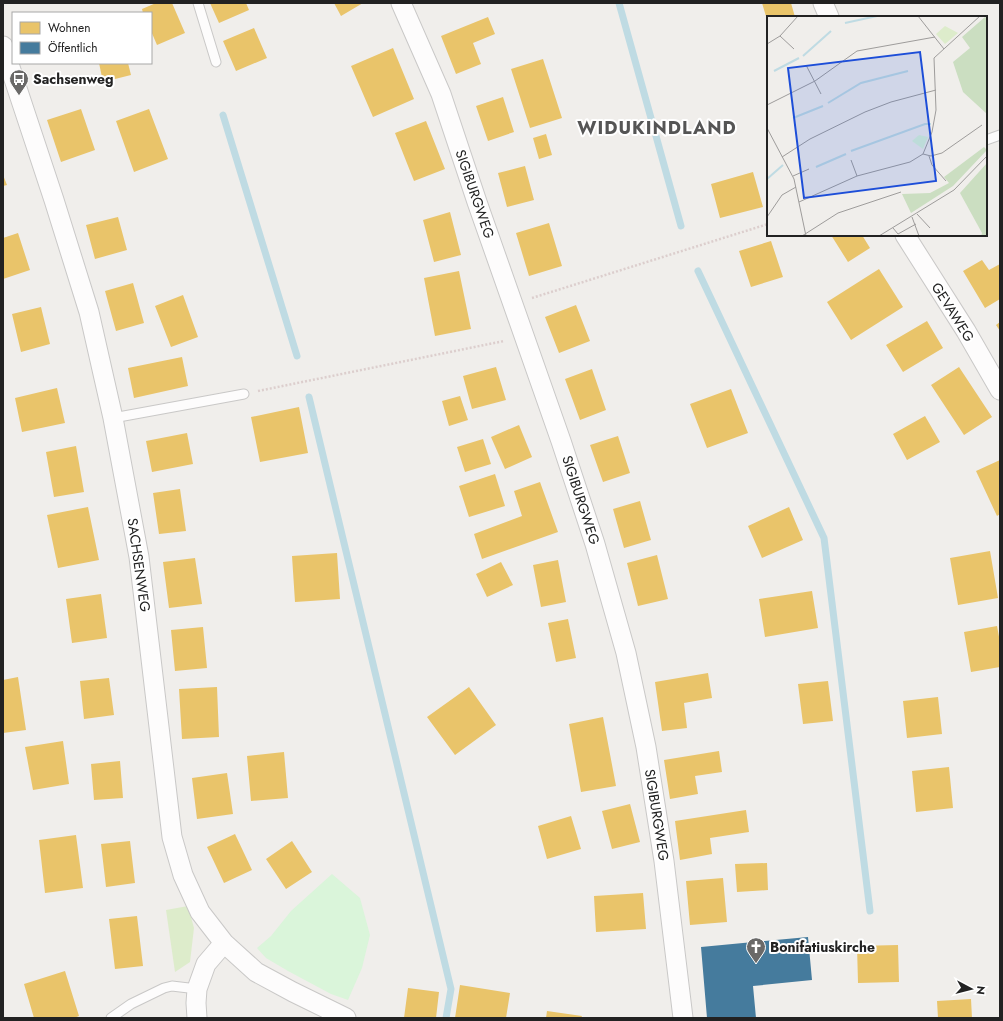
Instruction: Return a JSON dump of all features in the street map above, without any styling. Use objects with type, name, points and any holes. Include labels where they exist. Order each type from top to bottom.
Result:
[{"type":"street","name":"SIGIBURGWEG","points":[[401,3],[441,94],[477,202],[561,441],[595,544],[626,653],[646,747],[663,853],[683,1018]]},
{"type":"street","points":[[824,3],[829,16]]},
{"type":"street","name":"SACHSENWEG","points":[[3,46],[89,312],[113,418],[139,557],[172,837],[183,875],[200,912],[224,943],[256,972],[346,1018]]},
{"type":"street","name":"GEVAWEG","points":[[906,236],[966,331],[1000,390]]},
{"type":"street","points":[[197,1018],[197,989],[206,964],[224,943]]},
{"type":"lane","points":[[198,3],[216,62]]},
{"type":"lane","points":[[987,140],[1000,135]]},
{"type":"lane","points":[[113,418],[244,394]]},
{"type":"lane","points":[[111,1018],[131,1004],[164,988],[172,986],[197,989]]},
{"type":"path","points":[[513,304],[767,224]]},
{"type":"path","points":[[244,394],[524,337]]},
{"type":"green space","points":[[332,874],[360,898],[370,935],[362,968],[348,1000],[331,994],[288,971],[266,958],[257,948],[271,936],[291,911]]},
{"type":"green space","points":[[188,906],[194,928],[190,962],[175,972],[166,910]]},
{"type":"building: Wohnen","points":[[156,3],[172,3],[185,33],[157,45],[152,33],[152,12],[143,12],[142,9]]},
{"type":"building: Wohnen","points":[[210,3],[246,3],[249,10],[219,23]]},
{"type":"building: Wohnen","points":[[334,3],[363,3],[341,16]]},
{"type":"building: Wohnen","points":[[762,3],[791,3],[795,16],[767,16],[767,20]]},
{"type":"building: Wohnen","points":[[488,17],[495,34],[473,43],[481,64],[456,74],[441,36]]},
{"type":"building: Wohnen","points":[[254,28],[267,58],[236,71],[223,41]]},
{"type":"building: Wohnen","points":[[393,48],[414,99],[373,117],[351,66]]},
{"type":"building: Wohnen","points":[[543,59],[562,118],[530,128],[511,69]]},
{"type":"building: Wohnen","points":[[99,64],[128,64],[131,75],[103,82]]},
{"type":"building: Wohnen","points":[[503,97],[514,132],[488,141],[476,106]]},
{"type":"building: Wohnen","points":[[81,109],[95,150],[61,162],[47,120]]},
{"type":"building: Wohnen","points":[[149,109],[168,159],[134,172],[116,121]]},
{"type":"building: Wohnen","points":[[426,121],[445,169],[414,181],[395,133]]},
{"type":"building: Wohnen","points":[[546,134],[552,155],[539,159],[533,138]]},
{"type":"building: Wohnen","points":[[525,166],[534,200],[507,207],[498,173]]},
{"type":"building: Wohnen","points":[[753,172],[763,207],[720,218],[711,184]]},
{"type":"building: Wohnen","points":[[3,175],[7,185],[3,186]]},
{"type":"building: Wohnen","points":[[450,212],[461,255],[434,262],[423,220]]},
{"type":"building: Wohnen","points":[[118,217],[127,250],[95,259],[86,225]]},
{"type":"building: Wohnen","points":[[549,223],[562,266],[529,276],[516,233]]},
{"type":"building: Wohnen","points":[[18,233],[30,270],[3,279],[3,238]]},
{"type":"building: Wohnen","points":[[832,236],[863,236],[870,248],[848,262]]},
{"type":"building: Wohnen","points":[[771,241],[783,277],[751,287],[739,251]]},
{"type":"building: Wohnen","points":[[982,260],[989,270],[1000,264],[1000,299],[985,308],[963,271]]},
{"type":"building: Wohnen","points":[[879,269],[903,307],[851,340],[827,302]]},
{"type":"building: Wohnen","points":[[459,271],[471,329],[435,336],[424,278]]},
{"type":"building: Wohnen","points":[[133,283],[144,323],[116,331],[105,291]]},
{"type":"building: Wohnen","points":[[183,295],[198,337],[171,347],[155,306]]},
{"type":"building: Wohnen","points":[[576,305],[590,341],[559,353],[545,317]]},
{"type":"building: Wohnen","points":[[41,307],[50,344],[21,352],[12,314]]},
{"type":"building: Wohnen","points":[[927,321],[943,348],[903,372],[886,345]]},
{"type":"building: Wohnen","points":[[1000,322],[1000,331],[996,325]]},
{"type":"building: Wohnen","points":[[182,357],[188,386],[134,398],[128,368]]},
{"type":"building: Wohnen","points":[[496,367],[506,400],[472,409],[463,376]]},
{"type":"building: Wohnen","points":[[959,367],[992,417],[964,435],[931,385]]},
{"type":"building: Wohnen","points":[[592,369],[606,410],[580,420],[565,379]]},
{"type":"building: Wohnen","points":[[57,388],[65,423],[22,432],[15,398]]},
{"type":"building: Wohnen","points":[[731,389],[748,433],[707,448],[690,404]]},
{"type":"building: Wohnen","points":[[460,396],[468,420],[449,426],[442,401]]},
{"type":"building: Wohnen","points":[[299,407],[308,453],[260,462],[251,417]]},
{"type":"building: Wohnen","points":[[925,416],[940,442],[907,460],[893,434]]},
{"type":"building: Wohnen","points":[[519,425],[532,457],[505,469],[491,437]]},
{"type":"building: Wohnen","points":[[187,433],[193,464],[152,472],[146,441]]},
{"type":"building: Wohnen","points":[[618,436],[630,473],[603,482],[590,445]]},
{"type":"building: Wohnen","points":[[483,439],[491,464],[465,472],[457,447]]},
{"type":"building: Wohnen","points":[[76,446],[84,492],[54,497],[46,452]]},
{"type":"building: Wohnen","points":[[1000,460],[1000,514],[997,516],[976,471]]},
{"type":"building: Wohnen","points":[[495,474],[505,506],[469,517],[459,486]]},
{"type":"building: Wohnen","points":[[540,482],[558,532],[482,559],[474,534],[522,516],[514,491]]},
{"type":"building: Wohnen","points":[[180,489],[186,531],[159,534],[153,493]]},
{"type":"building: Wohnen","points":[[640,501],[651,540],[624,548],[613,509]]},
{"type":"building: Wohnen","points":[[88,507],[99,560],[58,568],[47,515]]},
{"type":"building: Wohnen","points":[[789,507],[803,540],[762,558],[748,526]]},
{"type":"building: Wohnen","points":[[990,551],[998,598],[958,605],[950,558]]},
{"type":"building: Wohnen","points":[[337,553],[340,599],[295,602],[292,556]]},
{"type":"building: Wohnen","points":[[657,555],[668,599],[638,606],[627,563]]},
{"type":"building: Wohnen","points":[[195,558],[202,604],[169,608],[163,562]]},
{"type":"building: Wohnen","points":[[558,560],[566,602],[541,607],[533,565]]},
{"type":"building: Wohnen","points":[[501,562],[513,585],[487,597],[476,574]]},
{"type":"building: Wohnen","points":[[812,591],[818,628],[765,637],[759,599]]},
{"type":"building: Wohnen","points":[[101,594],[107,638],[72,643],[66,599]]},
{"type":"building: Wohnen","points":[[568,619],[576,658],[556,662],[548,623]]},
{"type":"building: Wohnen","points":[[997,626],[1000,642],[1000,667],[971,672],[964,632]]},
{"type":"building: Wohnen","points":[[203,627],[207,668],[175,671],[171,630]]},
{"type":"building: Wohnen","points":[[708,673],[712,698],[684,703],[687,728],[662,731],[655,682]]},
{"type":"building: Wohnen","points":[[18,677],[26,730],[3,733],[3,680]]},
{"type":"building: Wohnen","points":[[109,678],[114,715],[84,719],[80,681]]},
{"type":"building: Wohnen","points":[[828,681],[833,721],[803,724],[798,684]]},
{"type":"building: Wohnen","points":[[217,687],[219,737],[182,739],[179,689]]},
{"type":"building: Wohnen","points":[[469,687],[496,725],[455,755],[427,717]]},
{"type":"building: Wohnen","points":[[938,697],[942,734],[907,738],[903,701]]},
{"type":"building: Wohnen","points":[[603,717],[616,786],[581,792],[569,724]]},
{"type":"building: Wohnen","points":[[63,741],[69,784],[33,790],[25,747]]},
{"type":"building: Wohnen","points":[[719,751],[722,772],[695,776],[698,794],[670,799],[664,760]]},
{"type":"building: Wohnen","points":[[284,752],[288,798],[251,801],[247,756]]},
{"type":"building: Wohnen","points":[[120,761],[123,798],[94,800],[91,764]]},
{"type":"building: Wohnen","points":[[949,767],[953,808],[916,812],[912,771]]},
{"type":"building: Wohnen","points":[[227,773],[233,814],[197,819],[192,778]]},
{"type":"building: Wohnen","points":[[630,804],[640,842],[612,849],[602,811]]},
{"type":"building: Wohnen","points":[[746,810],[749,832],[710,838],[712,854],[680,860],[675,821]]},
{"type":"building: Wohnen","points":[[571,816],[581,849],[547,859],[538,826]]},
{"type":"building: Wohnen","points":[[235,834],[252,870],[224,883],[207,847]]},
{"type":"building: Wohnen","points":[[76,835],[83,888],[45,893],[39,840]]},
{"type":"building: Wohnen","points":[[130,841],[135,883],[106,887],[101,844]]},
{"type":"building: Wohnen","points":[[292,841],[312,872],[286,889],[266,859]]},
{"type":"building: Wohnen","points":[[767,863],[768,890],[737,892],[735,864]]},
{"type":"building: Wohnen","points":[[723,878],[727,922],[690,925],[686,881]]},
{"type":"building: Wohnen","points":[[643,893],[646,929],[596,932],[594,896]]},
{"type":"building: Wohnen","points":[[137,916],[143,966],[115,969],[109,919]]},
{"type":"building: Wohnen","points":[[898,945],[899,982],[858,983],[857,946]]},
{"type":"building: Wohnen","points":[[65,971],[79,1016],[74,1018],[34,1018],[24,984]]},
{"type":"building: Wohnen","points":[[460,985],[510,993],[506,1018],[455,1018]]},
{"type":"building: Wohnen","points":[[408,988],[439,992],[436,1018],[404,1018]]},
{"type":"building: Wohnen","points":[[971,999],[972,1018],[938,1018],[937,1001]]},
{"type":"building: Wohnen","points":[[547,1011],[582,1016],[581,1018],[546,1018]]},
{"type":"building: Öffentlich","name":"Bonifatiuskirche","points":[[808,937],[812,980],[753,986],[756,1018],[707,1018],[701,947]]},
{"type":"waterway","points":[[619,3],[681,226]]},
{"type":"waterway","points":[[223,115],[297,356]]},
{"type":"waterway","points":[[698,271],[824,538],[870,911]]},
{"type":"waterway","points":[[309,397],[451,989],[446,1018]]},
{"type":"place","name":"Sachsenweg","points":[[19,96]]},
{"type":"place","name":"Bonifatiuskirche","points":[[756,964]]},
{"type":"district","name":"WIDUKINDLAND","points":[[657,128]]}]
